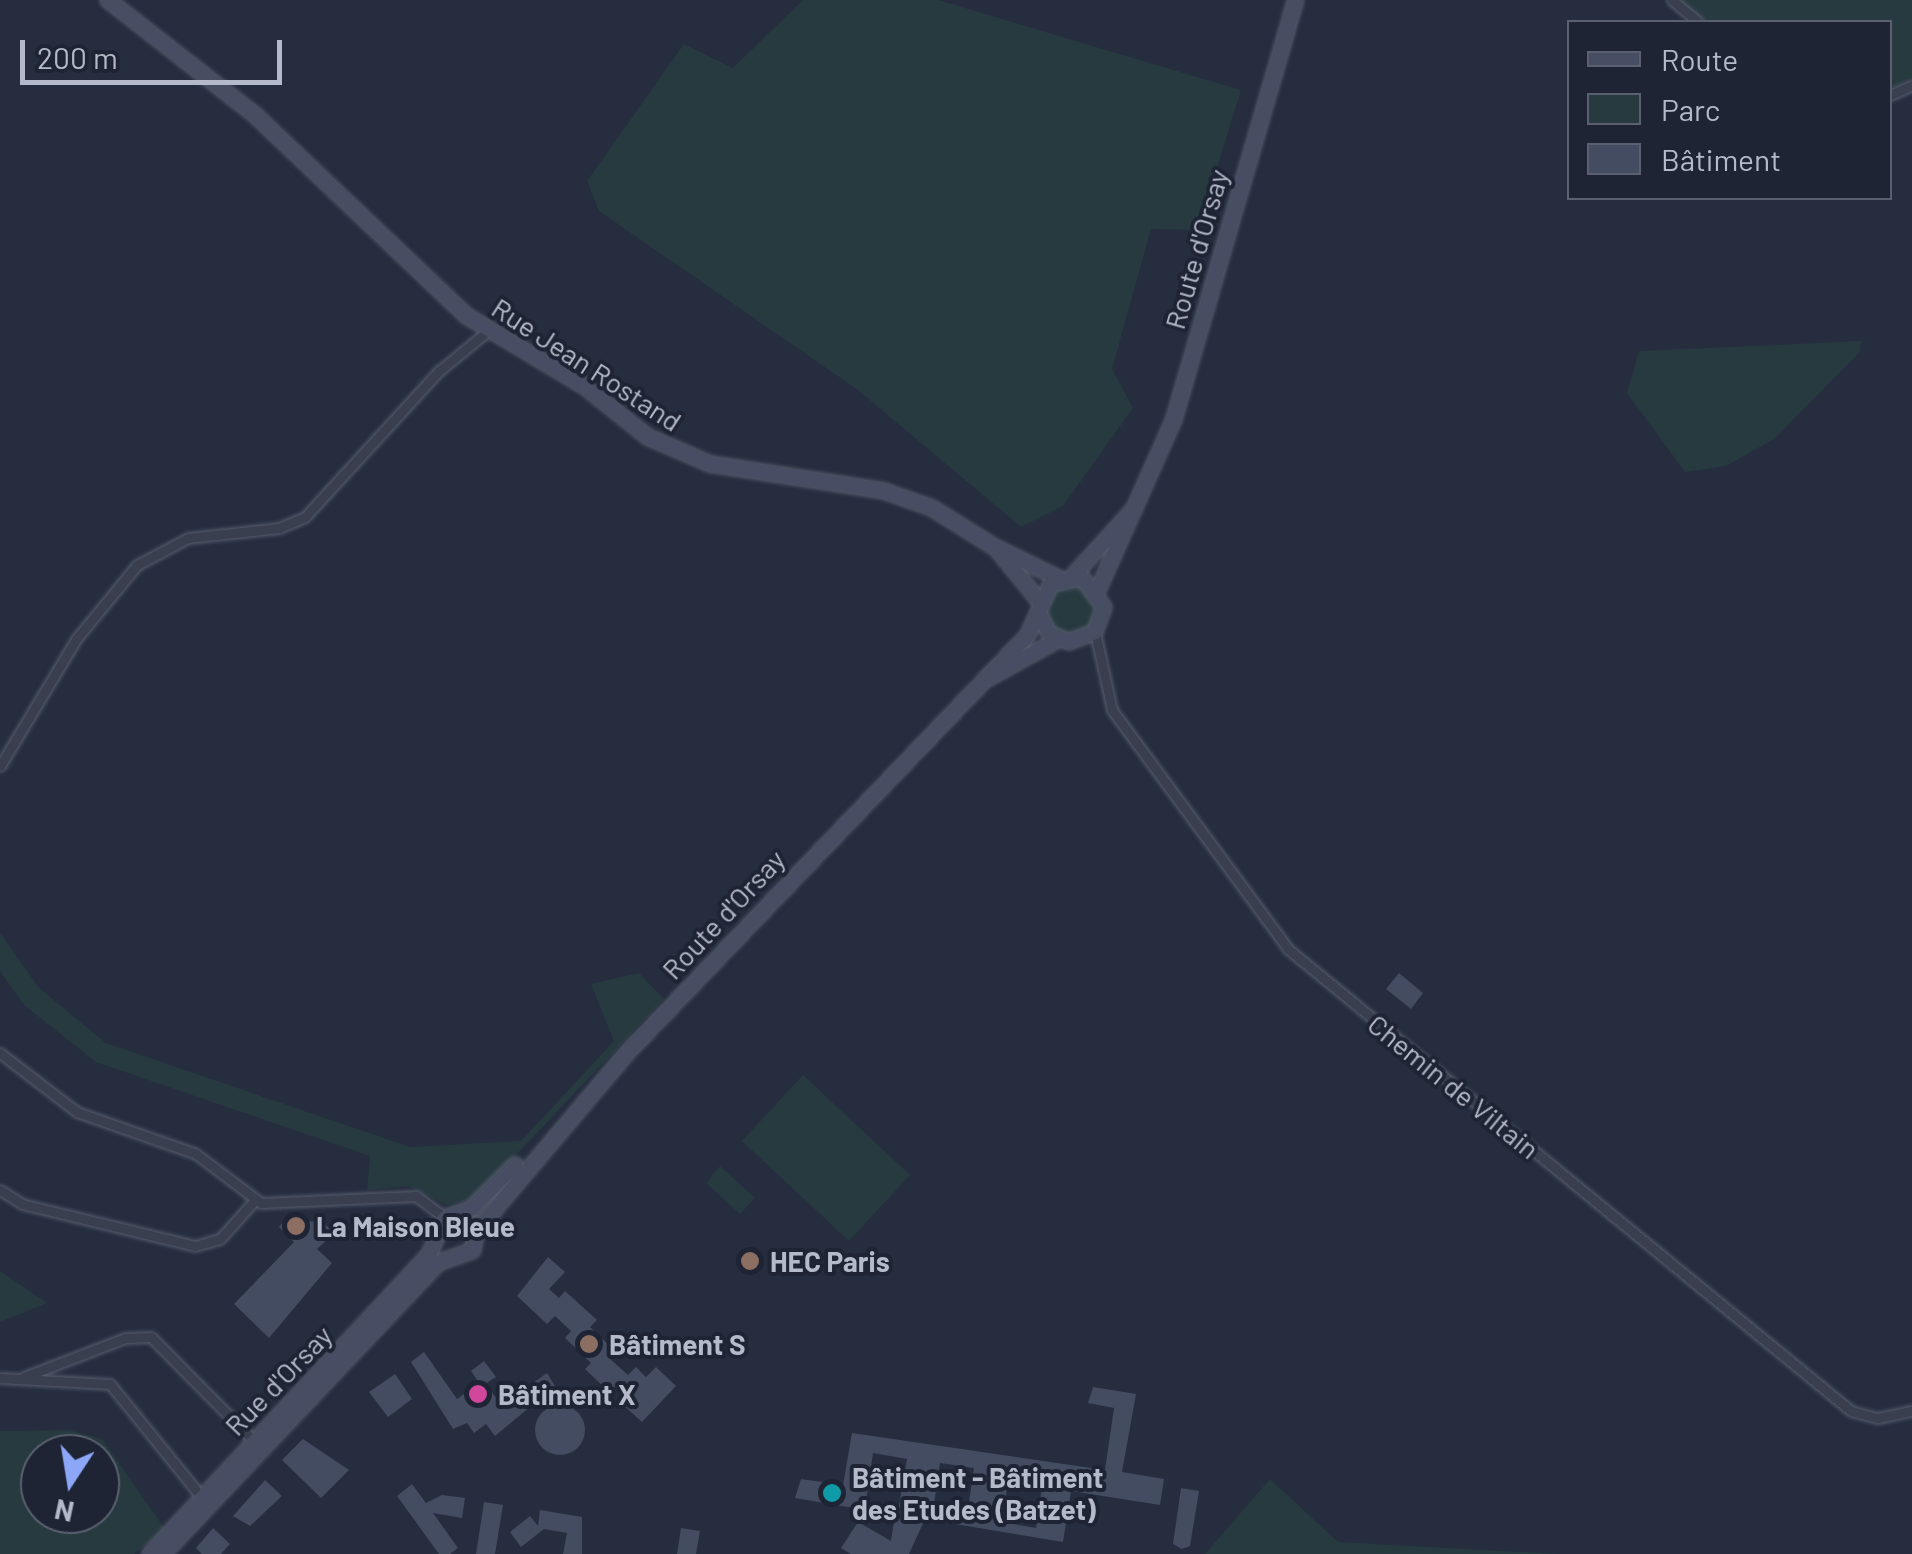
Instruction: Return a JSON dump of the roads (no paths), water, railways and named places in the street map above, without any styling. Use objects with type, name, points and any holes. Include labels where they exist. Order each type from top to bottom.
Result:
[{"type":"main road","name":"Rue Jean Rostand","points":[[108,0],[220,84],[489,330],[680,454],[890,492],[958,520],[996,548],[1066,578]]},
{"type":"main road","name":"Route d'Orsay","points":[[1098,590],[1174,419],[1296,0]]},
{"type":"main road","name":"Route d'Orsay","points":[[1066,578],[1135,507]]},
{"type":"main road","name":"Rue Jean Rostand","points":[[996,548],[1040,607]]},
{"type":"main road","points":[[1066,578],[1098,590],[1104,607],[1095,632],[1080,640],[1058,639],[1040,607],[1066,578]]},
{"type":"main road","name":"Route d'Orsay","points":[[462,1212],[628,1052],[980,683],[1040,607]]},
{"type":"main road","name":"Route d'Orsay","points":[[980,683],[1058,639]]},
{"type":"main road","name":"Route d'Orsay","points":[[480,1228],[628,1052]]},
{"type":"main road","points":[[462,1212],[480,1228],[474,1250],[456,1254],[439,1238],[446,1218],[462,1212]]},
{"type":"main road","name":"Rue d'Orsay","points":[[162,1554],[439,1238]]},
{"type":"main road","name":"Rue d'Orsay","points":[[257,1444],[438,1263],[456,1254]]},
{"type":"main road","name":"Rue d'Orsay","points":[[150,1554],[206,1500]]},
{"type":"street","points":[[1672,0],[1696,20]]},
{"type":"street","points":[[0,766],[77,638],[137,565],[188,538],[278,528],[305,517],[438,371],[489,330]]},
{"type":"street","name":"Chemin de Viltain","points":[[1095,632],[1112,710],[1288,949],[1851,1411],[1878,1418],[1912,1411]]},
{"type":"street","points":[[1080,640],[1096,648]]},
{"type":"street","points":[[0,1052],[77,1112],[196,1154],[255,1200],[286,1206],[416,1196],[446,1218]]},
{"type":"street","points":[[0,1190],[22,1204],[195,1246],[220,1239],[255,1200]]},
{"type":"street","points":[[24,1376],[124,1338],[151,1336],[257,1444]]},
{"type":"street","points":[[0,1378],[24,1376],[110,1384],[206,1500]]},
{"type":"place","name":"La Maison Bleue","points":[[296,1226]]},
{"type":"place","name":"HEC Paris","points":[[750,1261]]},
{"type":"place","name":"Bâtiment S","points":[[589,1344]]},
{"type":"place","name":"Bâtiment X","points":[[478,1394]]},
{"type":"place","name":"Bâtiment - Bâtiment des Etudes (Batzet)","points":[[832,1493]]}]
